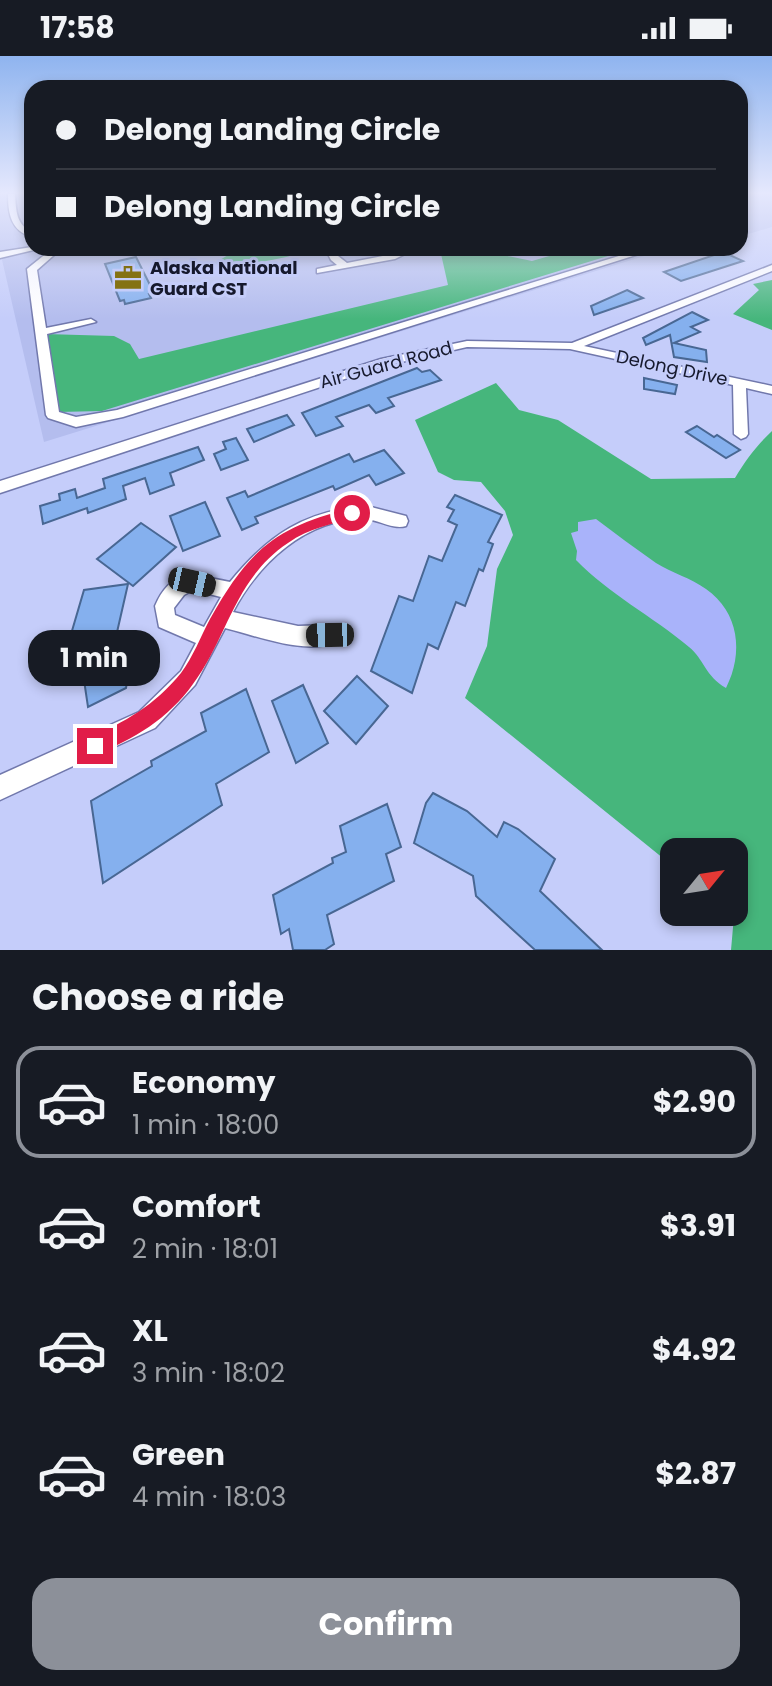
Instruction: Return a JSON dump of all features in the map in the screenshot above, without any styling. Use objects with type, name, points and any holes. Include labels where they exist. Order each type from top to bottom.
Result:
[{"type":"street","points":[[0,255],[24,251]]},
{"type":"street","points":[[48,256],[32,269],[53,415],[76,422],[118,414],[628,256]]},
{"type":"street","points":[[333,256],[345,266]]},
{"type":"street","points":[[320,271],[395,256]]},
{"type":"street","name":"Air Guard Road","points":[[0,487],[381,363],[439,348],[496,343],[573,346],[772,268]]},
{"type":"street","points":[[41,332],[91,322]]},
{"type":"street","name":"Delong Drive","points":[[573,346],[772,390]]},
{"type":"street","points":[[739,383],[741,434]]},
{"type":"street","points":[[0,788],[147,720],[188,678],[234,591],[259,559],[284,538],[315,522],[367,512],[400,521]]},
{"type":"street","points":[[209,639],[166,621],[164,606],[177,589],[192,582],[234,591]]},
{"type":"street","points":[[220,618],[298,636],[330,635]]},
{"type":"shaded area","points":[[0,236],[24,236],[24,256],[644,256],[44,442],[0,251]]},
{"type":"shaded area","points":[[596,519],[656,563],[706,589],[726,609],[732,621],[736,647],[732,675],[726,688],[713,678],[689,647],[602,584],[576,560],[577,551],[571,533],[578,531],[578,522]]},
{"type":"green space","points":[[226,256],[290,256],[240,264],[213,264]]},
{"type":"green space","points":[[441,256],[507,256],[532,261],[549,256],[608,256],[102,411],[58,412],[45,334],[114,336],[130,344],[139,359],[448,285]]},
{"type":"green space","points":[[772,280],[772,330],[733,314],[759,290],[753,284]]},
{"type":"green space","points":[[496,383],[519,410],[558,420],[651,479],[735,478],[752,452],[772,431],[772,950],[731,950],[733,926],[748,926],[748,838],[660,838],[660,856],[465,698],[487,646],[497,569],[513,535],[505,511],[481,482],[454,480],[438,472],[415,420]]},
{"type":"building","points":[[711,256],[732,256],[743,261],[681,281],[664,272]]},
{"type":"building","name":"Alaska National Guard CST","points":[[136,257],[154,293],[149,294],[151,298],[125,304],[124,300],[120,301],[105,264]]},
{"type":"building","points":[[627,290],[643,298],[594,315],[591,306]]},
{"type":"building","points":[[692,312],[708,320],[691,327],[700,332],[674,343],[706,350],[707,362],[674,357],[670,335],[646,345],[643,338]]},
{"type":"building","points":[[417,368],[422,372],[430,370],[441,380],[388,398],[394,406],[376,413],[369,405],[336,417],[343,426],[316,436],[302,413]]},
{"type":"building","points":[[644,378],[677,385],[675,394],[644,389]]},
{"type":"building","points":[[287,415],[294,425],[254,442],[247,429]]},
{"type":"building","points":[[697,426],[740,450],[726,458],[686,432]]},
{"type":"building","points":[[236,438],[248,460],[221,470],[214,454],[226,449],[223,442]]},
{"type":"building","points":[[198,447],[204,460],[170,473],[174,485],[150,494],[145,478],[123,486],[126,499],[88,513],[87,508],[43,524],[40,506],[60,500],[59,494],[75,489],[77,498],[105,488],[103,479]]},
{"type":"building","points":[[384,450],[404,473],[376,485],[369,475],[335,490],[333,486],[255,517],[258,523],[242,530],[227,498],[245,491],[248,497],[349,454],[354,462]]},
{"type":"building","points":[[455,495],[502,515],[488,542],[493,544],[483,571],[479,569],[465,606],[456,602],[438,649],[428,644],[412,693],[371,671],[399,596],[413,601],[429,556],[442,561],[457,525],[448,521],[454,510],[447,507]]},
{"type":"building","points":[[205,502],[220,536],[183,551],[170,516]]},
{"type":"building","points":[[141,523],[176,547],[133,586],[97,559]]},
{"type":"building","points":[[128,584],[115,641],[128,638],[137,677],[127,682],[126,688],[88,707],[81,660],[86,642],[69,641],[84,590]]},
{"type":"building","points":[[357,676],[388,706],[356,744],[324,711]]},
{"type":"building","points":[[303,685],[328,743],[296,763],[272,701]]},
{"type":"building","points":[[246,689],[269,752],[216,784],[222,805],[103,883],[91,801],[152,766],[151,761],[206,731],[201,713]]},
{"type":"building","points":[[433,793],[467,811],[497,837],[504,822],[518,829],[555,859],[540,891],[602,950],[535,950],[476,896],[473,876],[414,843],[426,803]]},
{"type":"building","points":[[387,804],[401,847],[386,854],[394,881],[327,915],[334,944],[325,950],[293,950],[289,929],[281,934],[273,895],[333,863],[332,858],[346,852],[340,826]]},
{"type":"place","name":"Alaska National Guard CST","points":[[128,278]]},
{"type":"route","points":[[95,746],[147,720],[188,678],[234,591],[259,559],[284,538],[315,522],[352,513]]}]
